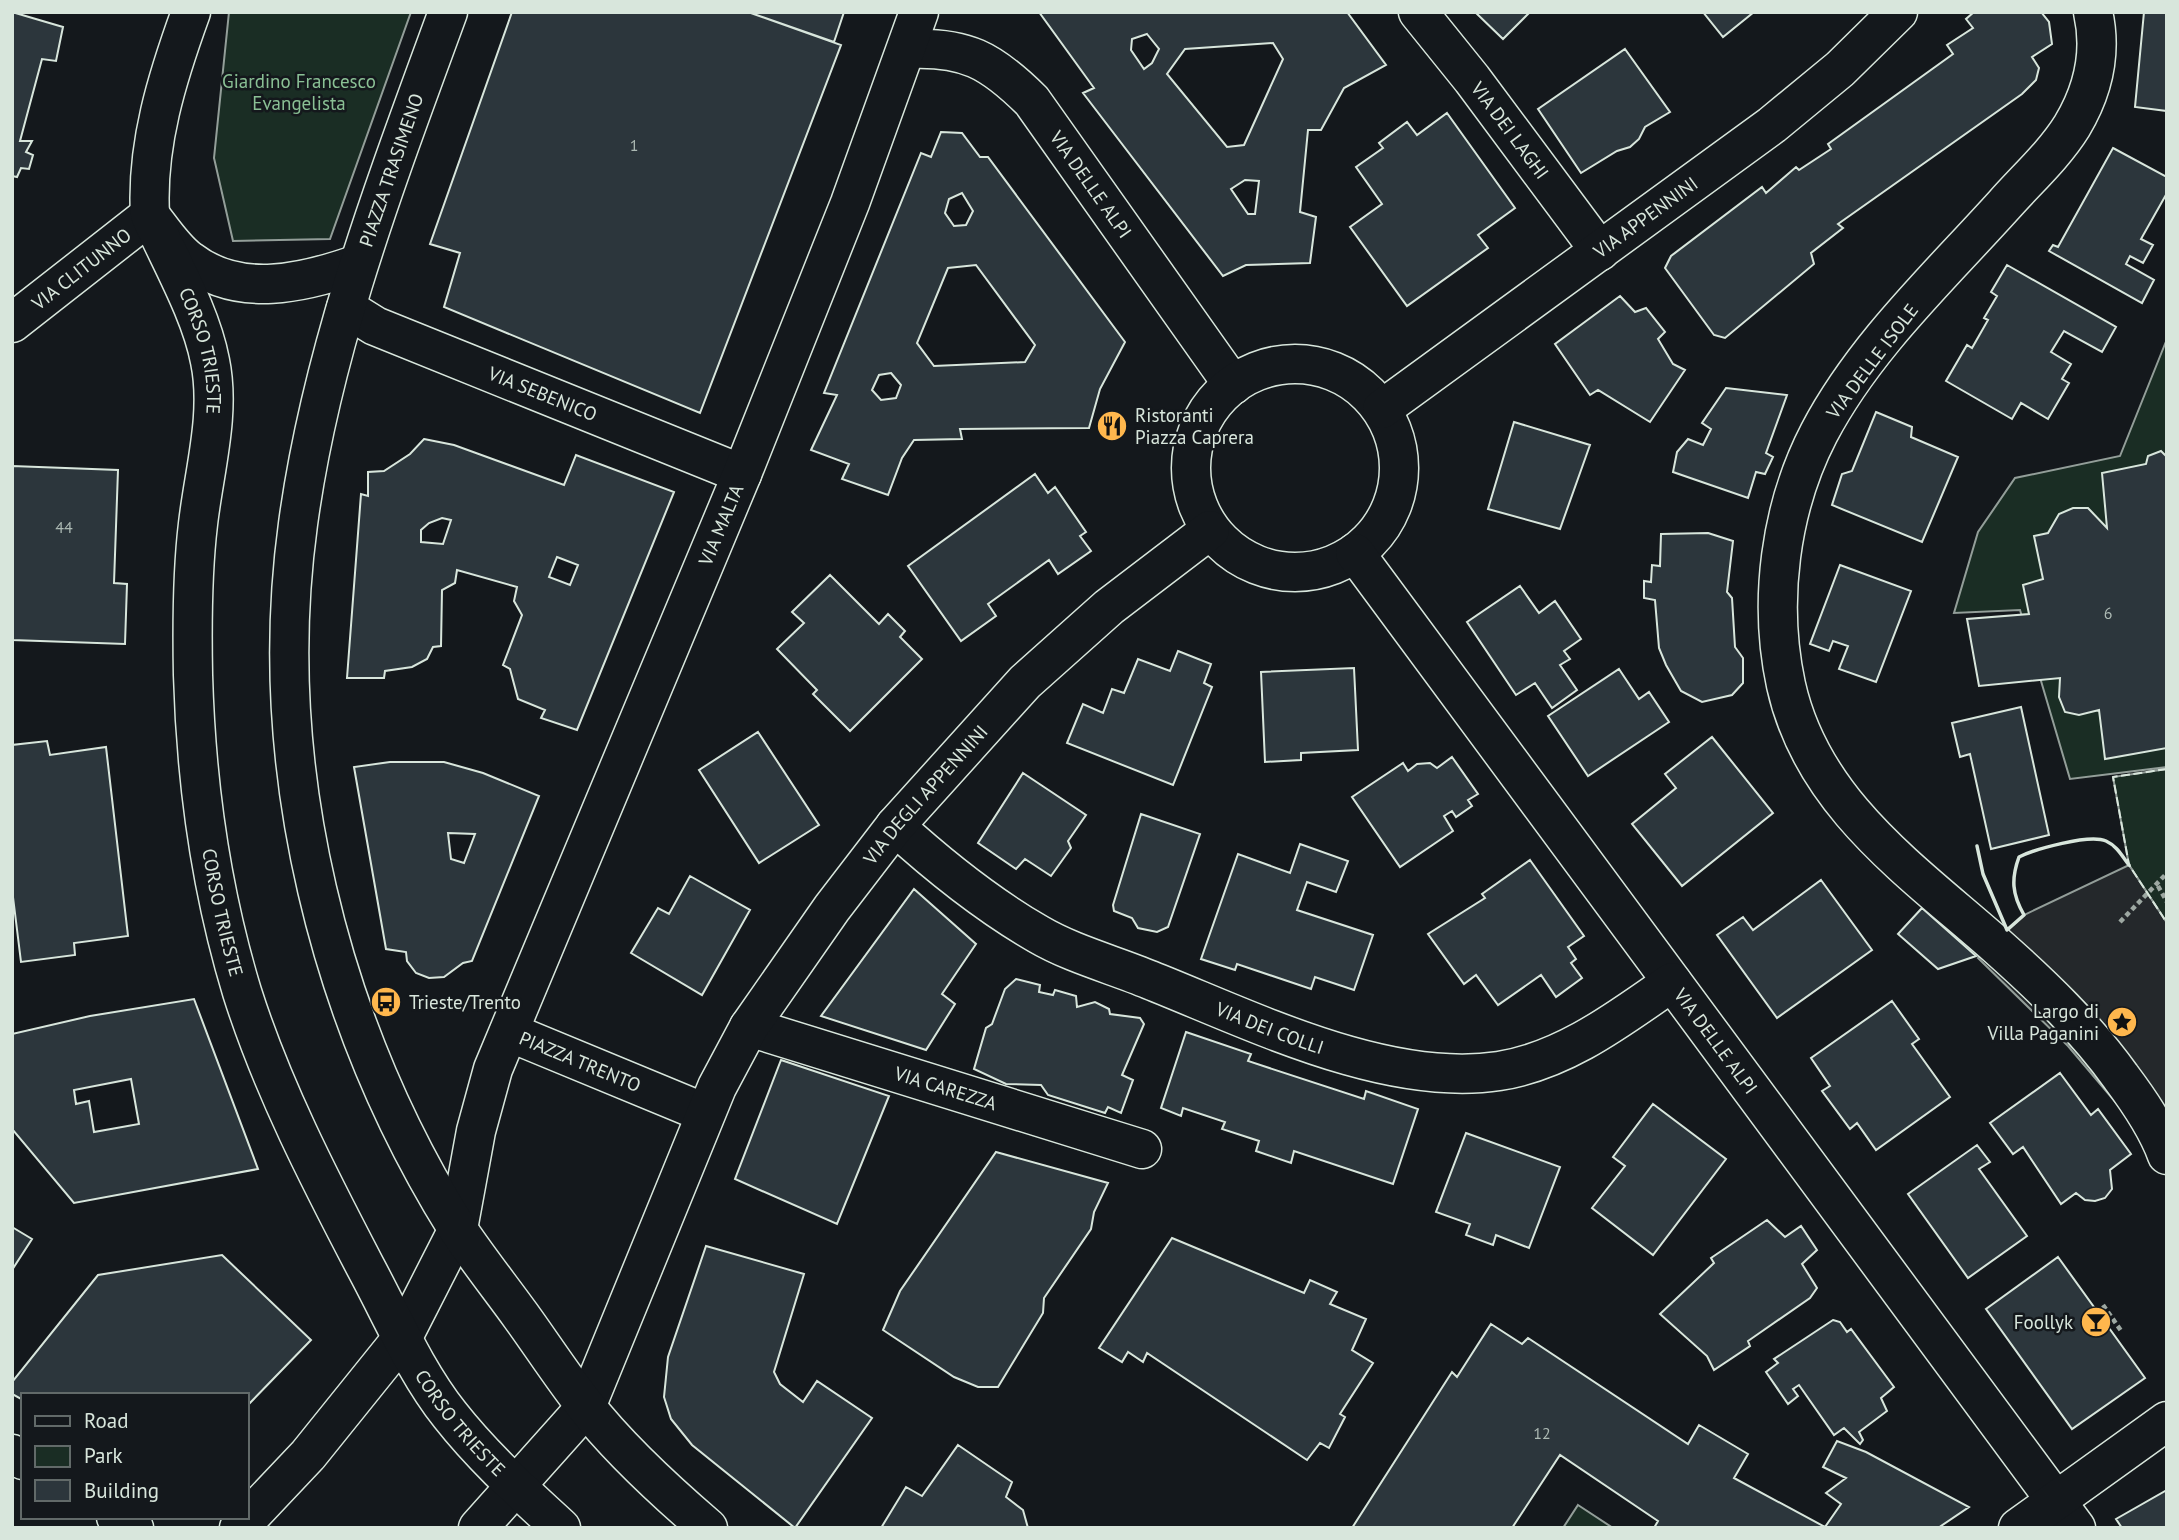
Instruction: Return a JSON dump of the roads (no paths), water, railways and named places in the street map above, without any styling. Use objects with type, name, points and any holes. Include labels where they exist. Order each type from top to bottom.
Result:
[{"type":"street","points":[[150,215],[152,148],[167,84],[191,12]]},
{"type":"street","name":"PIAZZA TRASIMENO","points":[[150,215],[186,258],[200,268],[233,280],[254,284],[292,283],[358,264],[448,12]]},
{"type":"street","name":"VIA MALTA","points":[[509,1032],[742,474],[919,12]]},
{"type":"street","name":"VIA DEI LAGHI","points":[[1418,12],[1472,79],[1600,251]]},
{"type":"street","name":"VIA APPENNINI","points":[[1382,409],[1797,105],[1840,69],[1898,12]]},
{"type":"street","name":"VIA DELLE ISOLE","points":[[2093,12],[2097,46],[2095,70],[2072,126],[1879,345],[1820,432],[1804,469],[1787,527],[1778,588],[1777,623],[1787,688],[1817,765],[1841,800],[1880,844],[2071,1015],[2105,1054],[2138,1100],[2167,1156]]},
{"type":"street","name":"VIA DELLE ALPI","points":[[907,49],[951,49],[980,58],[998,68],[1022,91],[1233,384]]},
{"type":"street","name":"VIA CLITUNNO","points":[[12,323],[150,215]]},
{"type":"street","name":"CORSO TRIESTE","points":[[150,215],[203,336],[213,383],[213,412],[198,527],[193,673],[198,762],[208,842],[225,929],[243,994],[284,1100],[339,1216],[403,1338],[449,1413],[516,1487],[561,1528]]},
{"type":"street","points":[[358,264],[318,414],[295,546],[290,619],[291,680],[299,786],[320,902],[356,1023],[384,1091],[458,1229],[586,1407],[682,1506],[708,1528]]},
{"type":"street","name":"VIA SEBENICO","points":[[346,308],[387,332],[742,474]]},
{"type":"street","points":[[1296,363],[1329,369],[1359,385],[1382,409],[1395,438],[1400,470],[1394,500],[1380,529],[1355,553],[1326,568],[1294,572],[1262,568],[1233,553],[1210,530],[1196,503],[1191,471],[1194,440],[1205,414],[1233,384],[1262,369],[1296,363]]},
{"type":"street","name":"VIA DEGLI APPENNINI","points":[[705,1113],[749,1027],[825,917],[895,826],[1025,682],[1109,607],[1210,530]]},
{"type":"street","name":"VIA DELLE ALPI","points":[[1355,553],[2067,1515]]},
{"type":"street","name":"VIA DEI COLLI","points":[[895,826],[986,902],[1049,941],[1246,1019],[1403,1069],[1463,1075],[1503,1070],[1541,1059],[1593,1035],[1672,982]]},
{"type":"street","name":"VIA CAREZZA","points":[[749,1027],[1142,1149]]},
{"type":"street","name":"PIAZZA TRENTO","points":[[248,1518],[308,1455],[403,1338],[458,1229],[482,1101],[509,1032],[705,1113]]},
{"type":"street","points":[[478,1528],[586,1407],[705,1113]]},
{"type":"street","points":[[2018,1528],[2067,1515],[2167,1421]]},
{"type":"place","name":"Ristoranti Piazza Caprera","points":[[1112,426]]},
{"type":"place","name":"Trieste/Trento","points":[[386,1002]]},
{"type":"place","name":"Largo di Villa Paganini","points":[[2122,1022]]},
{"type":"place","name":"Foollyk","points":[[2096,1322]]},
{"type":"park label","name":"Giardino Francesco Evangelista","points":[[299,92]]}]
